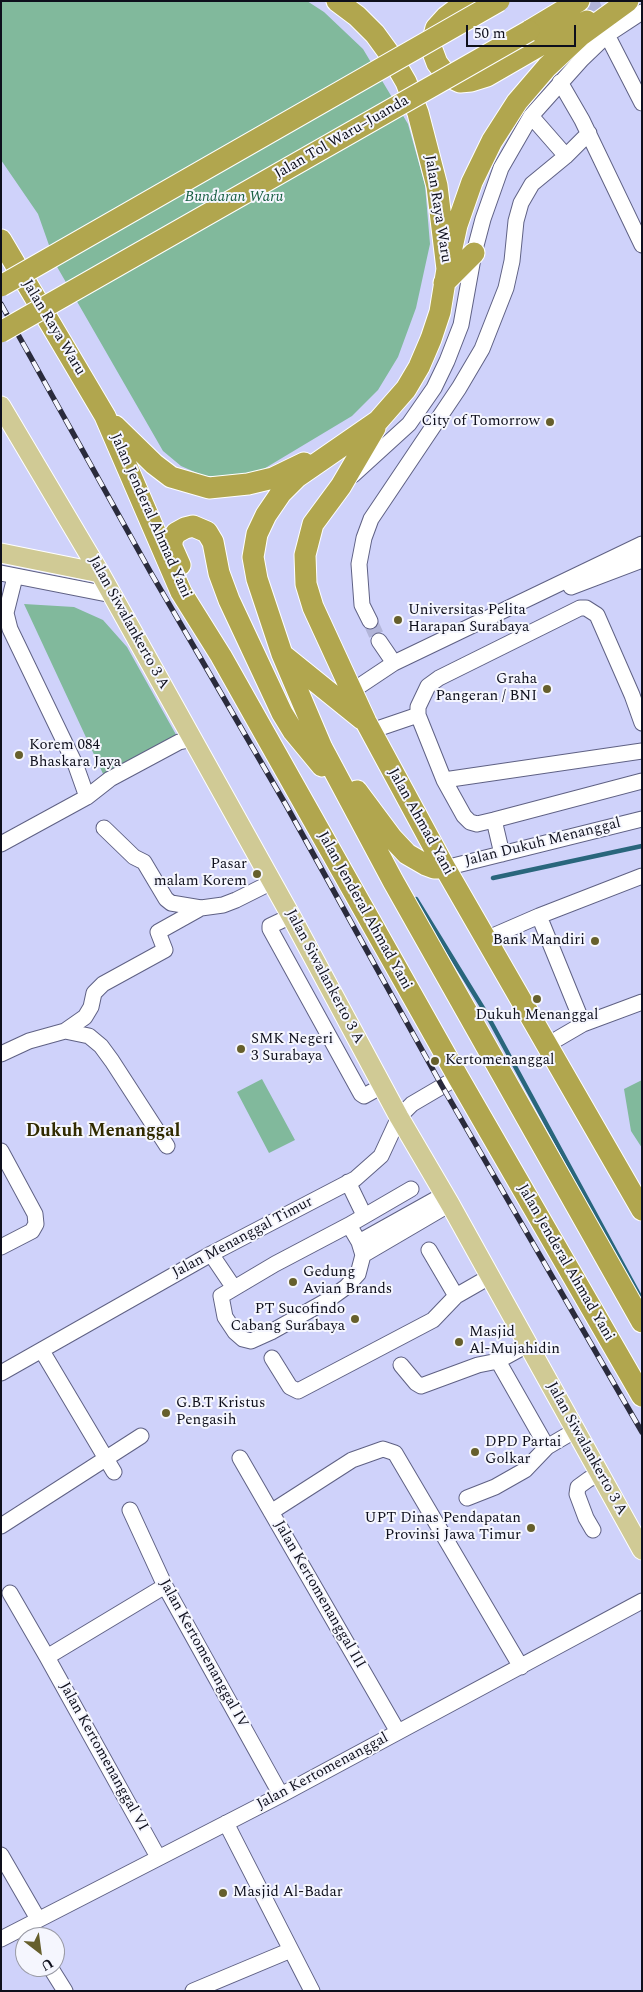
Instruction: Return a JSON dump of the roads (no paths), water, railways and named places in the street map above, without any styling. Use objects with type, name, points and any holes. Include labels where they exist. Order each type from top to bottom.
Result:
[{"type":"highway","name":"Jalan Raya Waru","points":[[337,1],[357,16],[375,34],[391,56],[406,82],[425,138],[436,186],[446,276],[440,312],[419,367],[406,389],[378,421],[348,444]]},
{"type":"highway","points":[[467,1],[446,17],[436,28],[431,46],[437,63],[447,76],[460,82],[487,76],[565,31],[622,5]]},
{"type":"highway","points":[[1,286],[499,1]]},
{"type":"highway","name":"Jalan Tol Waru–Juanda","points":[[1,332],[579,1]]},
{"type":"highway","points":[[446,276],[457,225],[472,182],[492,141],[512,110],[547,67],[580,36],[622,5]]},
{"type":"highway","name":"Jalan Raya Waru","points":[[1,240],[105,416]]},
{"type":"highway","points":[[446,276],[474,253]]},
{"type":"highway","points":[[105,416],[154,464],[171,477],[209,488],[248,484],[272,478],[348,444]]},
{"type":"highway","name":"Jalan Jenderal Ahmad Yani","points":[[105,416],[181,592],[221,656],[458,1077],[642,1396]]},
{"type":"highway","name":"Jalan Ahmad Yani","points":[[378,421],[341,486],[313,524],[305,555],[306,584],[312,607],[368,727],[445,868],[642,1210]]},
{"type":"highway","points":[[348,444],[298,477],[286,488],[266,515],[257,534],[253,557],[256,579],[282,654],[322,748],[393,881],[642,1322]]},
{"type":"highway","points":[[221,656],[172,547],[172,540],[176,533],[185,528],[194,526],[199,528],[206,532],[213,542],[220,574],[229,600],[282,712],[293,731],[320,764],[341,784]]},
{"type":"highway","points":[[282,654],[368,727]]},
{"type":"highway","points":[[322,748],[392,838],[407,854],[434,868],[445,868]]},
{"type":"main road","name":"Jalan Siwalankerto 3 A","points":[[1,406],[100,573],[291,916],[399,1117],[448,1199],[642,1550]]},
{"type":"main road","points":[[1,552],[100,573]]},
{"type":"street","points":[[341,486],[408,424],[434,388],[448,361],[461,325],[474,253],[483,219],[501,168],[531,116],[606,33],[642,12]]},
{"type":"street","points":[[606,33],[642,103]]},
{"type":"street","points":[[560,82],[589,133],[642,245]]},
{"type":"street","points":[[531,116],[566,156]]},
{"type":"street","points":[[370,621],[362,604],[359,564],[364,538],[371,518],[459,388],[482,349],[506,288],[512,260],[516,221],[521,203],[532,184],[566,156],[589,133]]},
{"type":"street","points":[[352,691],[394,663],[642,544]]},
{"type":"street","points":[[494,614],[642,560]]},
{"type":"street","points":[[87,797],[76,766],[4,614],[8,575],[112,596]]},
{"type":"street","points":[[642,723],[632,695],[596,614],[592,610],[580,608],[439,678],[428,686],[418,707],[418,715],[444,780],[464,816],[470,822],[477,824],[494,820],[642,781]]},
{"type":"street","points":[[380,641],[394,663]]},
{"type":"street","points":[[368,727],[418,715]]},
{"type":"street","points":[[1,844],[87,797],[110,779],[179,742],[193,739]]},
{"type":"street","points":[[444,780],[642,751]]},
{"type":"street","name":"Jalan Dukuh Menanggal","points":[[445,868],[642,819]]},
{"type":"street","points":[[494,820],[502,854]]},
{"type":"street","points":[[104,828],[134,857],[144,862],[166,899],[171,903],[201,908],[223,905],[272,882]]},
{"type":"street","points":[[486,939],[642,876]]},
{"type":"street","points":[[1,1054],[29,1041],[65,1031],[85,1017],[92,1008],[94,993],[103,984],[165,950],[158,932],[201,908]]},
{"type":"street","points":[[291,916],[270,928],[363,1096],[382,1086]]},
{"type":"street","points":[[539,916],[583,1024]]},
{"type":"street","points":[[316,1012],[336,1000]]},
{"type":"street","points":[[547,1045],[583,1024],[642,1002]]},
{"type":"street","points":[[65,1031],[89,1036],[101,1046],[167,1146]]},
{"type":"street","name":"Jalan Menanggal Timur","points":[[1,1373],[212,1254],[348,1182],[381,1156],[399,1117],[412,1104],[458,1077]]},
{"type":"street","points":[[1,1151],[35,1214],[36,1224],[32,1231],[1,1247]]},
{"type":"street","points":[[348,1182],[364,1215]]},
{"type":"street","points":[[349,1225],[361,1249],[358,1274],[346,1287],[328,1300],[251,1341],[243,1339],[235,1332],[225,1317],[221,1296],[411,1189]]},
{"type":"street","points":[[361,1249],[448,1199]]},
{"type":"street","points":[[429,1250],[456,1296]]},
{"type":"street","points":[[212,1254],[234,1288]]},
{"type":"street","points":[[272,1358],[290,1387],[298,1392],[433,1320],[456,1296],[491,1276]]},
{"type":"street","points":[[401,1365],[416,1383],[421,1386],[478,1365],[498,1361],[529,1344]]},
{"type":"street","points":[[42,1351],[107,1457],[114,1472]]},
{"type":"street","points":[[498,1361],[547,1446]]},
{"type":"street","points":[[467,1498],[495,1487],[525,1470],[547,1446],[576,1430]]},
{"type":"street","points":[[1,1526],[141,1436]]},
{"type":"street","points":[[271,1512],[352,1460],[383,1449],[395,1453],[521,1667]]},
{"type":"street","name":"Jalan Kertomenanggal III","points":[[240,1458],[398,1732]]},
{"type":"street","points":[[593,1530],[586,1518],[577,1494],[578,1487],[589,1479],[600,1475]]},
{"type":"street","name":"Jalan Kertomenanggal IV","points":[[130,1510],[165,1586],[281,1795]]},
{"type":"street","points":[[47,1656],[165,1586]]},
{"type":"street","name":"Jalan Kertomenanggal VI","points":[[10,1594],[47,1656],[158,1857]]},
{"type":"street","name":"Jalan Kertomenanggal","points":[[32,1927],[158,1857],[281,1795],[642,1601]]},
{"type":"street","points":[[226,1823],[312,1991]]},
{"type":"street","points":[[1,1855],[32,1927]]},
{"type":"street","name":"Jalan Kertomenanggal","points":[[1,1939],[15,1934]]},
{"type":"street","points":[[193,1991],[291,1950]]},
{"type":"street","points":[[56,1977],[65,1991]]},
{"type":"waterway","points":[[493,878],[642,846]]},
{"type":"waterway","points":[[416,899],[486,1013],[642,1300]]},
{"type":"tunnel","points":[[591,1],[604,29]]},
{"type":"tunnel","points":[[370,621],[379,641]]},
{"type":"railway","points":[[1,304],[151,573],[286,805],[442,1086],[642,1432]]},
{"type":"place","name":"City of Tomorrow","points":[[550,422]]},
{"type":"place","name":"Universitas Pelita Harapan Surabaya","points":[[398,620]]},
{"type":"place","name":"Graha Pangeran / BNI","points":[[547,689]]},
{"type":"place","name":"Korem 084 Bhaskara Jaya","points":[[19,755]]},
{"type":"place","name":"Pasar malam Korem","points":[[257,874]]},
{"type":"place","name":"Bank Mandiri","points":[[595,941]]},
{"type":"place","name":"Dukuh Menanggal","points":[[537,999]]},
{"type":"place","name":"SMK Negeri 3 Surabaya","points":[[241,1049]]},
{"type":"place","name":"Kertomenanggal","points":[[435,1061]]},
{"type":"place","name":"Gedung Avian Brands","points":[[293,1282]]},
{"type":"place","name":"PT Sucofindo Cabang Surabaya","points":[[355,1319]]},
{"type":"place","name":"Masjid Al-Mujahidin","points":[[459,1342]]},
{"type":"place","name":"G.B.T Kristus Pengasih","points":[[166,1413]]},
{"type":"place","name":"DPD Partai Golkar","points":[[475,1452]]},
{"type":"place","name":"UPT Dinas Pendapatan Provinsi Jawa Timur","points":[[531,1528]]},
{"type":"place","name":"Masjid Al-Badar","points":[[223,1893]]},
{"type":"district","name":"Dukuh Menanggal","points":[[103,1132]]},
{"type":"park label","name":"Bundaran Waru","points":[[234,198]]}]
